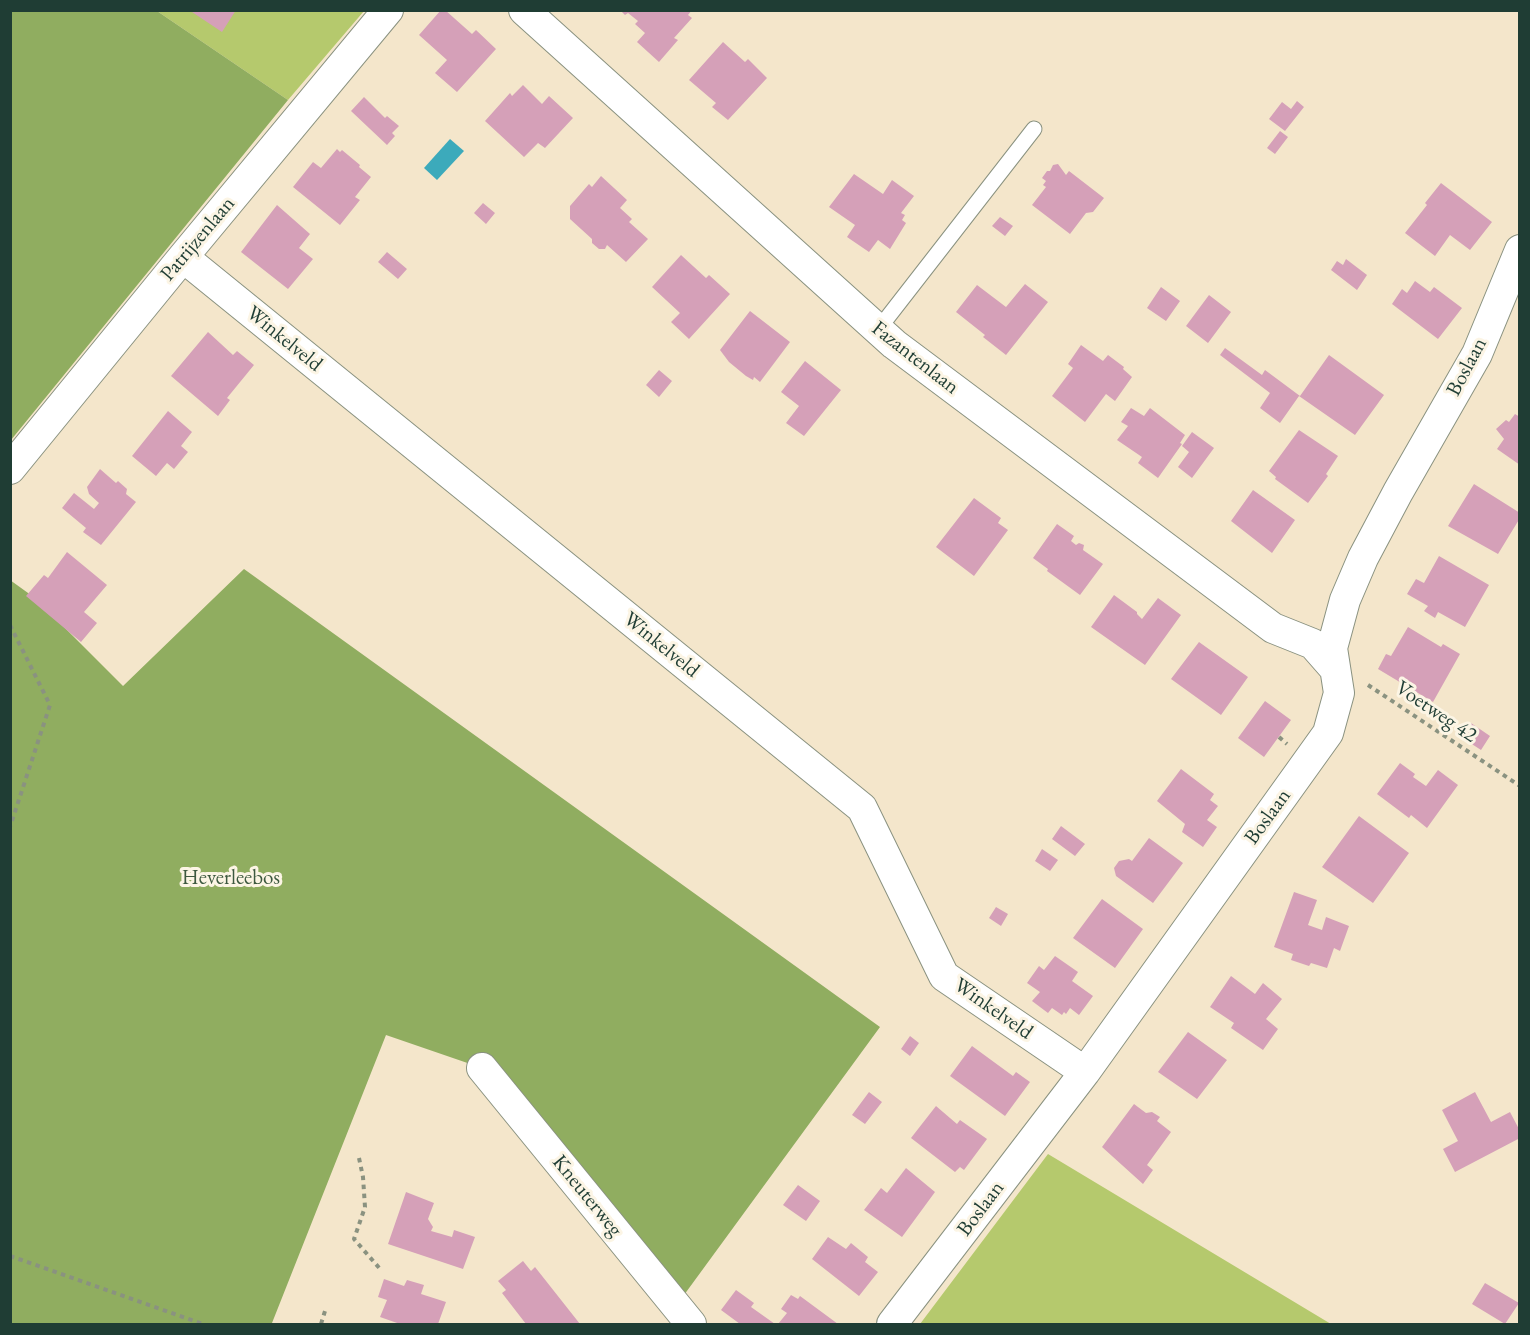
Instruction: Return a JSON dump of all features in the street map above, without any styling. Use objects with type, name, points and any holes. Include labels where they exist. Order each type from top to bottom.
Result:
[{"type":"street","name":"Patrijzenlaan","points":[[10,470],[388,10]]},
{"type":"street","name":"Fazantenlaan","points":[[524,10],[877,331],[1273,628],[1313,644],[1334,668]]},
{"type":"street","name":"Boslaan","points":[[892,1324],[1085,1072],[1328,733],[1339,693],[1332,648],[1345,600],[1363,558],[1398,492],[1477,354],[1520,250]]},
{"type":"street","name":"Winkelveld","points":[[183,257],[862,808],[944,976],[1085,1072]]},
{"type":"street","name":"Kneuterweg","points":[[483,1068],[692,1324]]},
{"type":"lane","points":[[877,331],[1034,129]]},
{"type":"path","points":[[10,625],[50,705],[10,827]]},
{"type":"path","name":"Voetweg 42","points":[[1334,668],[1350,674],[1520,786]]},
{"type":"path","points":[[359,1158],[365,1206],[354,1239],[381,1270]]},
{"type":"path","points":[[10,1256],[202,1324]]},
{"type":"path","points":[[321,1324],[325,1311]]},
{"type":"green space","points":[[11,10],[157,11],[288,100],[11,440]]},
{"type":"green space","points":[[157,11],[364,11],[288,100]]},
{"type":"green space","name":"Heverleebos","points":[[244,569],[880,1027],[684,1295],[482,1068],[386,1035],[272,1323],[274,1324],[11,1324],[10,580],[35,598],[123,686]]},
{"type":"green space","points":[[1048,1154],[1331,1324],[920,1324]]},
{"type":"water","points":[[450,139],[464,151],[437,180],[424,168]]},
{"type":"building","points":[[189,10],[236,10],[222,32]]},
{"type":"building","points":[[441,10],[445,10],[472,34],[476,30],[496,49],[457,92],[435,73],[447,60],[419,35]]},
{"type":"building","points":[[620,10],[692,10],[688,15],[692,18],[674,38],[678,40],[659,62],[637,42],[645,33],[635,24],[638,21]]},
{"type":"building","points":[[723,42],[745,62],[748,59],[767,78],[728,120],[712,107],[716,103],[689,80]]},
{"type":"building","points":[[523,85],[542,104],[549,96],[573,118],[545,148],[538,143],[524,157],[485,121],[510,93],[512,96]]},
{"type":"building","points":[[364,97],[385,118],[387,116],[399,126],[392,133],[395,136],[387,145],[351,111]]},
{"type":"building","points":[[1297,101],[1304,107],[1285,131],[1269,119],[1282,102],[1291,109]]},
{"type":"building","points":[[1280,131],[1288,137],[1275,154],[1267,148]]},
{"type":"building","points":[[337,149],[340,152],[342,150],[371,177],[355,197],[360,200],[340,225],[293,187],[313,162],[321,168]]},
{"type":"building","points":[[1058,164],[1066,175],[1069,171],[1104,198],[1093,212],[1086,213],[1070,234],[1032,205],[1046,187],[1043,185],[1046,181],[1042,178],[1053,165]]},
{"type":"building","points":[[854,174],[883,194],[892,180],[914,196],[901,213],[905,215],[902,220],[906,223],[890,249],[878,240],[869,252],[847,237],[855,225],[829,207]]},
{"type":"building","points":[[601,176],[627,200],[620,208],[632,219],[629,222],[648,239],[626,262],[607,245],[605,249],[599,249],[592,243],[592,239],[570,219],[570,206],[589,184],[592,187]]},
{"type":"building","points":[[1441,183],[1492,222],[1470,250],[1450,235],[1435,256],[1405,233]]},
{"type":"building","points":[[483,203],[495,213],[486,224],[474,213]]},
{"type":"building","points":[[277,205],[310,234],[299,248],[313,259],[288,289],[241,252]]},
{"type":"building","points":[[1000,217],[1013,226],[1005,236],[992,226]]},
{"type":"building","points":[[387,252],[407,269],[398,279],[378,262]]},
{"type":"building","points":[[681,255],[706,278],[709,275],[730,294],[689,339],[671,322],[680,313],[652,287]]},
{"type":"building","points":[[1346,259],[1367,275],[1357,290],[1331,270],[1337,261],[1343,265]]},
{"type":"building","points":[[1415,281],[1430,292],[1434,287],[1462,308],[1438,339],[1392,304],[1402,289],[1407,293]]},
{"type":"building","points":[[1025,284],[1048,302],[1006,355],[956,312],[977,285],[1006,307]]},
{"type":"building","points":[[1161,287],[1180,301],[1166,321],[1147,308]]},
{"type":"building","points":[[1209,295],[1231,312],[1208,343],[1186,326]]},
{"type":"building","points":[[750,311],[790,342],[760,382],[754,377],[753,380],[746,376],[729,362],[720,350]]},
{"type":"building","points":[[208,332],[233,355],[237,351],[254,365],[227,398],[230,400],[218,416],[171,376]]},
{"type":"building","points":[[1081,345],[1103,361],[1108,355],[1124,367],[1123,369],[1132,377],[1115,401],[1106,394],[1085,422],[1052,396],[1073,368],[1068,364]]},
{"type":"building","points":[[1225,348],[1262,375],[1265,370],[1300,396],[1329,355],[1384,395],[1355,435],[1299,396],[1280,423],[1260,408],[1270,393],[1220,355]]},
{"type":"building","points":[[805,361],[841,390],[804,436],[786,423],[799,406],[781,392]]},
{"type":"building","points":[[659,370],[672,381],[659,397],[646,385]]},
{"type":"building","points":[[1131,408],[1144,416],[1150,408],[1185,435],[1180,443],[1182,444],[1158,478],[1138,463],[1142,457],[1117,440],[1128,426],[1121,422]]},
{"type":"building","points":[[168,411],[192,432],[181,446],[188,452],[174,469],[167,463],[156,476],[132,456]]},
{"type":"building","points":[[1515,414],[1520,417],[1520,465],[1497,449],[1504,439],[1496,429],[1506,420],[1509,422]]},
{"type":"building","points":[[1299,430],[1338,456],[1326,474],[1328,476],[1308,503],[1275,479],[1276,477],[1269,471]]},
{"type":"building","points":[[1192,432],[1214,448],[1192,478],[1178,467],[1189,452],[1182,446]]},
{"type":"building","points":[[100,469],[127,489],[126,494],[136,502],[101,545],[83,532],[86,528],[62,508],[74,493],[94,509],[99,503],[89,494],[87,487]]},
{"type":"building","points":[[1474,484],[1520,513],[1520,518],[1498,554],[1448,526]]},
{"type":"building","points":[[1253,490],[1295,520],[1272,553],[1231,521]]},
{"type":"building","points":[[974,498],[1001,518],[998,523],[1008,530],[974,576],[936,547]]},
{"type":"building","points":[[1057,524],[1074,536],[1071,541],[1076,545],[1079,543],[1084,545],[1083,550],[1103,564],[1080,595],[1033,558]]},
{"type":"building","points":[[67,552],[107,585],[84,612],[97,623],[81,642],[26,596],[44,575],[48,578]]},
{"type":"building","points":[[1439,556],[1489,585],[1465,627],[1438,612],[1435,618],[1424,611],[1428,606],[1407,594],[1416,579],[1424,583]]},
{"type":"building","points":[[1114,595],[1137,612],[1142,619],[1158,598],[1181,615],[1145,665],[1091,627]]},
{"type":"building","points":[[1408,627],[1441,647],[1443,644],[1460,654],[1433,702],[1378,669],[1386,654],[1391,656]]},
{"type":"building","points":[[1199,642],[1248,677],[1221,715],[1171,679]]},
{"type":"building","points":[[1265,701],[1291,720],[1264,757],[1238,738]]},
{"type":"building","points":[[1471,723],[1490,736],[1481,750],[1461,737]]},
{"type":"building","points":[[1400,763],[1415,774],[1413,777],[1426,786],[1438,770],[1458,785],[1427,828],[1411,815],[1409,818],[1377,794]]},
{"type":"building","points":[[1181,769],[1214,794],[1210,800],[1218,806],[1207,820],[1217,827],[1203,847],[1182,832],[1185,824],[1157,801]]},
{"type":"building","points":[[1359,816],[1409,853],[1373,903],[1322,867]]},
{"type":"building","points":[[1061,826],[1085,844],[1075,856],[1052,839]]},
{"type":"building","points":[[1149,838],[1183,863],[1153,903],[1116,876],[1114,868],[1119,861],[1129,859],[1132,861]]},
{"type":"building","points":[[1042,849],[1058,860],[1050,871],[1035,861]]},
{"type":"building","points":[[1294,892],[1317,900],[1308,925],[1322,930],[1326,917],[1349,926],[1340,951],[1334,948],[1327,968],[1311,963],[1309,966],[1291,960],[1293,954],[1274,947]]},
{"type":"building","points":[[1102,899],[1143,929],[1115,968],[1073,938]]},
{"type":"building","points":[[996,907],[1008,914],[1001,926],[989,918]]},
{"type":"building","points":[[1055,956],[1078,972],[1072,981],[1093,996],[1079,1015],[1070,1008],[1066,1014],[1064,1012],[1062,1015],[1052,1008],[1048,1013],[1032,1001],[1040,992],[1027,983],[1039,966],[1044,970]]},
{"type":"building","points":[[1231,976],[1255,994],[1263,983],[1282,999],[1266,1019],[1278,1029],[1263,1050],[1231,1028],[1234,1023],[1210,1007]]},
{"type":"building","points":[[1188,1032],[1227,1060],[1197,1099],[1158,1072]]},
{"type":"building","points":[[910,1036],[919,1043],[910,1056],[901,1049]]},
{"type":"building","points":[[972,1046],[1013,1076],[1016,1072],[1030,1082],[1005,1116],[950,1076]]},
{"type":"building","points":[[869,1092],[882,1102],[865,1124],[852,1115]]},
{"type":"building","points":[[1475,1092],[1491,1122],[1510,1112],[1520,1131],[1520,1138],[1455,1172],[1443,1149],[1458,1141],[1442,1110]]},
{"type":"building","points":[[1134,1104],[1146,1113],[1152,1112],[1160,1117],[1157,1121],[1171,1132],[1147,1165],[1153,1170],[1143,1184],[1102,1147]]},
{"type":"building","points":[[936,1106],[957,1124],[960,1120],[987,1139],[964,1170],[960,1167],[955,1172],[911,1138]]},
{"type":"building","points":[[906,1168],[935,1192],[902,1237],[864,1210],[881,1188],[887,1193]]},
{"type":"building","points":[[798,1185],[820,1201],[806,1221],[783,1205]]},
{"type":"building","points":[[406,1192],[434,1203],[428,1219],[433,1227],[431,1231],[452,1237],[454,1230],[475,1237],[463,1269],[388,1244]]},
{"type":"building","points":[[828,1237],[846,1249],[851,1243],[868,1257],[865,1262],[878,1272],[859,1296],[812,1259]]},
{"type":"building","points":[[523,1261],[531,1271],[535,1267],[580,1324],[526,1324],[502,1293],[506,1290],[498,1281]]},
{"type":"building","points":[[384,1279],[404,1286],[407,1280],[424,1285],[421,1294],[446,1302],[438,1324],[400,1324],[380,1317],[387,1300],[378,1297]]},
{"type":"building","points":[[1485,1283],[1519,1303],[1505,1324],[1472,1304]]},
{"type":"building","points":[[736,1290],[754,1303],[751,1307],[775,1324],[740,1324],[721,1310]]},
{"type":"building","points":[[791,1295],[798,1299],[800,1296],[838,1324],[778,1324],[787,1313],[781,1309]]}]
